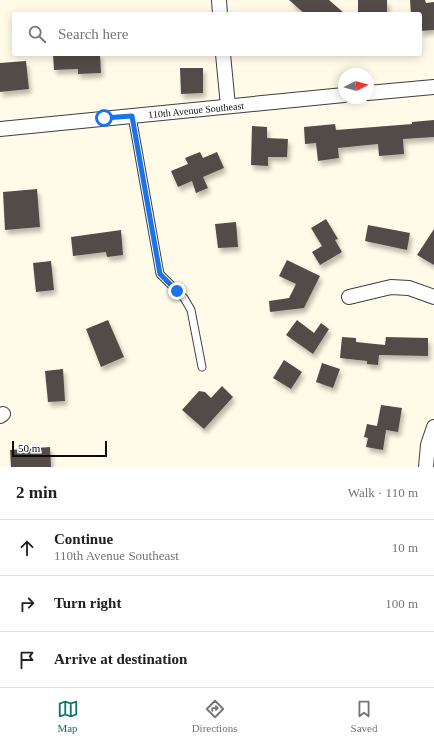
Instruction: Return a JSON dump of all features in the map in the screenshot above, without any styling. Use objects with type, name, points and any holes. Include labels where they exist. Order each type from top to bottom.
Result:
[{"type":"street","points":[[219,0],[220,12]]},
{"type":"street","points":[[224,56],[228,106]]},
{"type":"street","points":[[374,92],[434,87]]},
{"type":"street","name":"110th Avenue Southeast","points":[[0,129],[338,97]]},
{"type":"street","points":[[349,298],[391,287],[408,288],[434,297]]},
{"type":"street","points":[[426,467],[428,445],[434,427]]},
{"type":"lane","points":[[132,116],[160,274],[184,298],[191,310],[202,367]]},
{"type":"building","points":[[289,0],[329,0],[343,12],[303,12]]},
{"type":"building","points":[[358,0],[387,0],[387,12],[358,12]]},
{"type":"building","points":[[410,0],[425,0],[426,3],[434,2],[434,30],[422,31],[422,12],[411,12]]},
{"type":"building","points":[[53,56],[100,56],[101,73],[78,74],[78,69],[54,70]]},
{"type":"building","points":[[26,61],[29,89],[0,92],[0,63]]},
{"type":"building","points":[[180,68],[203,68],[203,93],[181,94]]},
{"type":"building","points":[[434,120],[434,137],[403,139],[404,154],[379,156],[378,144],[338,148],[339,158],[318,161],[316,143],[305,144],[304,127],[335,124],[336,130],[412,124],[412,122]]},
{"type":"building","points":[[252,126],[267,127],[267,138],[288,139],[287,157],[268,157],[268,166],[251,165]]},
{"type":"building","points":[[200,152],[203,158],[217,152],[224,168],[203,177],[208,188],[196,193],[192,181],[178,187],[171,171],[188,164],[185,158]]},
{"type":"building","points":[[37,189],[40,227],[5,230],[3,192]]},
{"type":"building","points":[[326,219],[338,239],[335,240],[342,252],[320,265],[312,252],[322,246],[311,228]]},
{"type":"building","points":[[236,222],[238,247],[218,248],[215,224]]},
{"type":"building","points":[[368,225],[410,233],[407,250],[365,241]]},
{"type":"building","points":[[434,229],[434,265],[417,255]]},
{"type":"building","points":[[121,230],[123,255],[107,257],[106,252],[73,256],[71,237]]},
{"type":"building","points":[[287,260],[320,276],[304,308],[270,312],[269,301],[289,298],[296,284],[279,276]]},
{"type":"building","points":[[51,261],[54,290],[36,292],[33,263]]},
{"type":"building","points":[[108,320],[124,357],[101,367],[86,329]]},
{"type":"building","points":[[297,320],[314,333],[321,323],[329,329],[313,354],[286,335]]},
{"type":"building","points":[[342,337],[356,338],[356,342],[385,345],[386,337],[428,338],[428,356],[379,355],[378,365],[367,364],[367,361],[340,358]]},
{"type":"building","points":[[284,360],[302,372],[291,389],[273,378]]},
{"type":"building","points":[[322,363],[340,369],[333,388],[316,382]]},
{"type":"building","points":[[63,369],[65,401],[48,402],[45,371]]},
{"type":"building","points":[[222,386],[233,397],[204,429],[182,410],[199,391],[205,392],[211,398]]},
{"type":"building","points":[[381,405],[402,408],[398,432],[386,430],[383,450],[366,447],[368,438],[364,437],[367,424],[377,426]]},
{"type":"building","points":[[50,447],[51,467],[11,467],[10,450]]},
{"type":"route","points":[[104,118],[132,116],[160,274],[177,291]]}]
